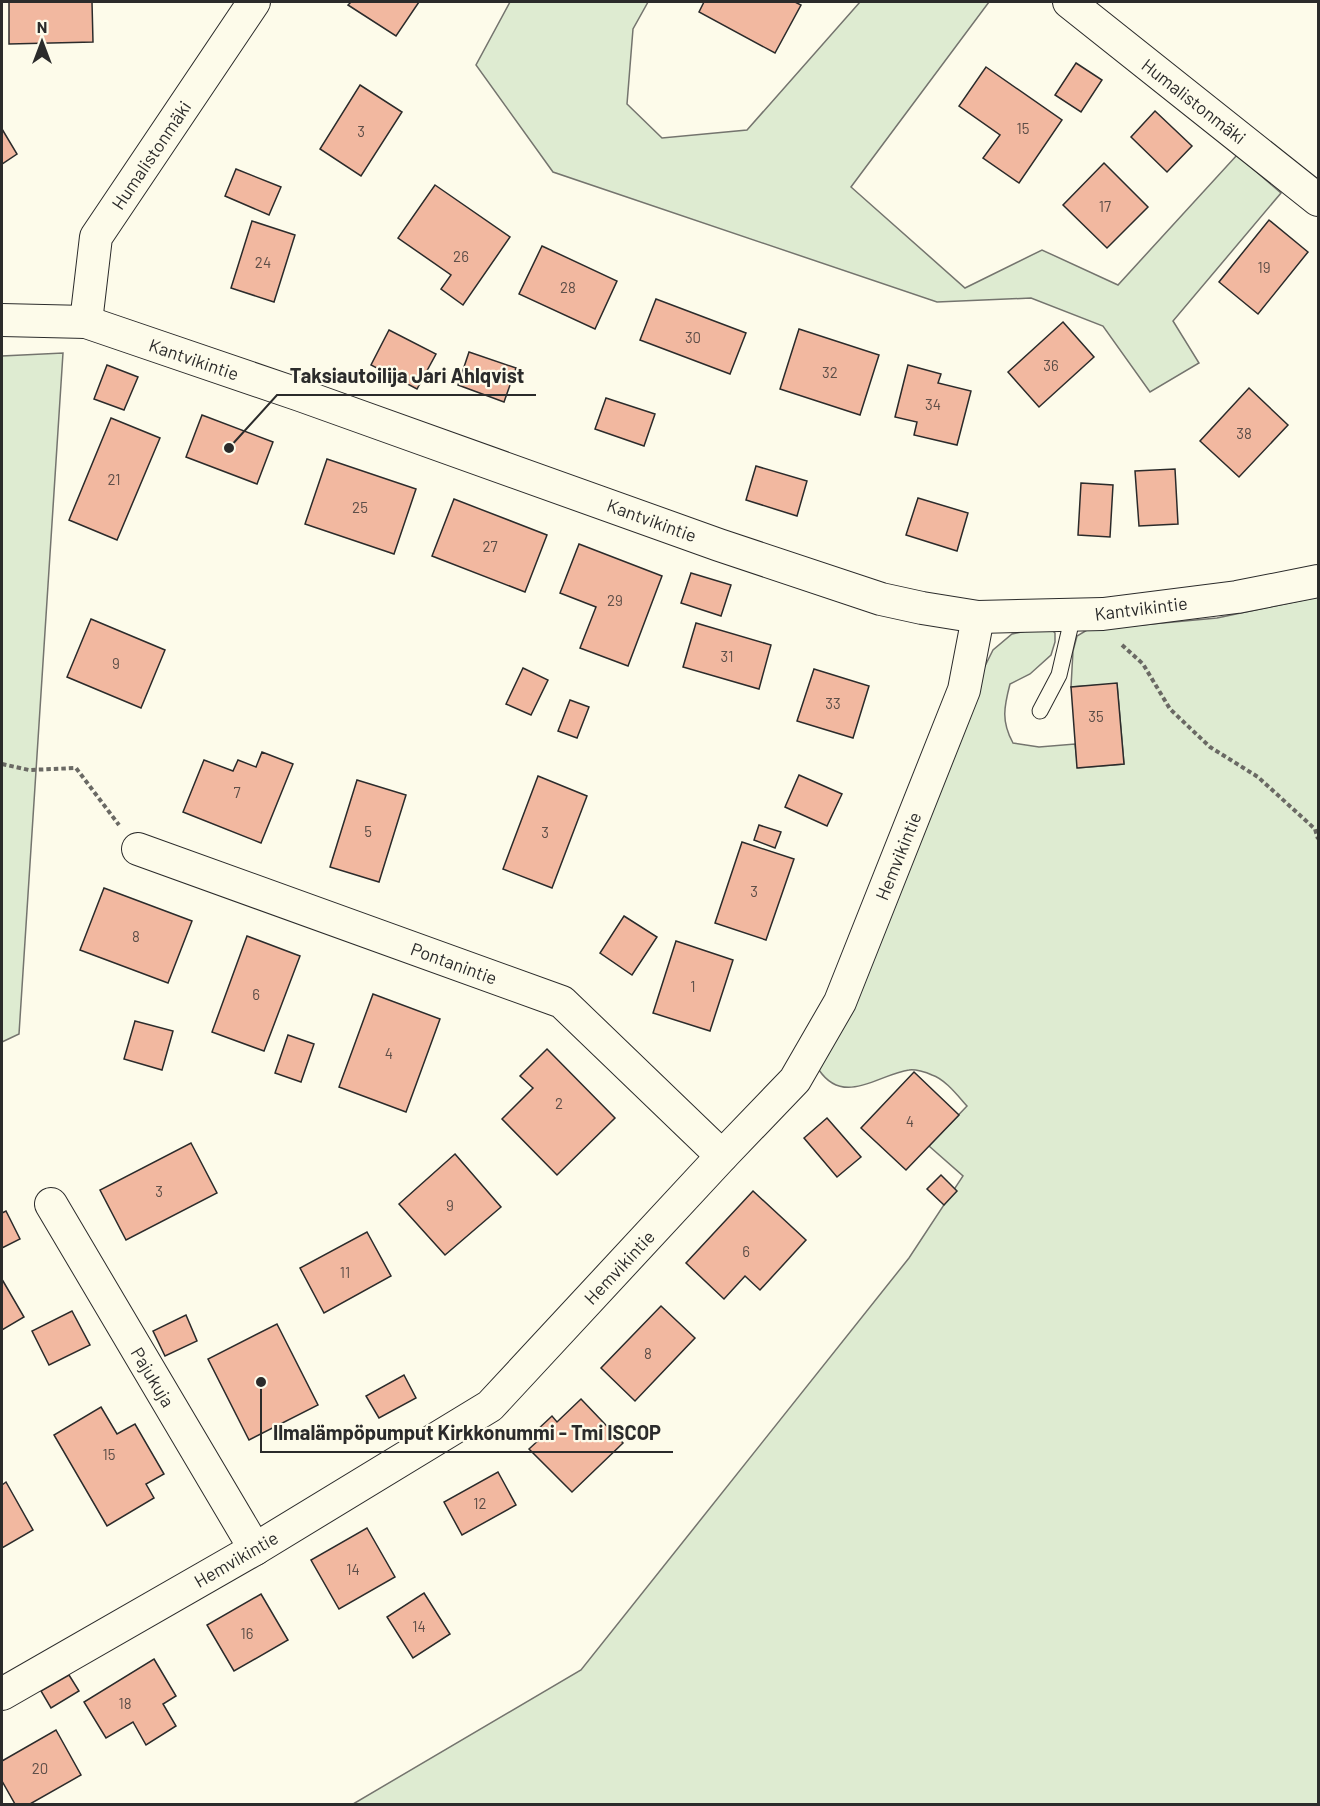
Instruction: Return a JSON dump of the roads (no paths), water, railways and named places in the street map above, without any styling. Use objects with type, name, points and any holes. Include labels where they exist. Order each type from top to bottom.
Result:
[{"type":"street","name":"Humalistonmäki","points":[[86,322],[96,237],[254,2]]},
{"type":"street","name":"Humalistonmäki","points":[[1069,2],[1318,200]]},
{"type":"street","name":"Kantvikintie","points":[[2,320],[86,322],[300,394],[719,545],[874,597],[978,618],[1088,615],[1238,597],[1318,581]]},
{"type":"street","name":"Hemvikintie","points":[[2,1694],[255,1550],[490,1406],[795,1080],[840,1002],[964,690],[978,618]]},
{"type":"street","name":"Pontanintie","points":[[138,849],[562,1002],[722,1156]]},
{"type":"street","name":"Pajukuja","points":[[51,1204],[255,1550]]},
{"type":"lane","points":[[1040,711],[1088,615]]},
{"type":"place","name":"Taksiautoilija Jari Ahlqvist","points":[[229,448]]},
{"type":"place","name":"Ilmalämpöpumput Kirkkonummi - Tmi ISCOP","points":[[261,1382]]}]
